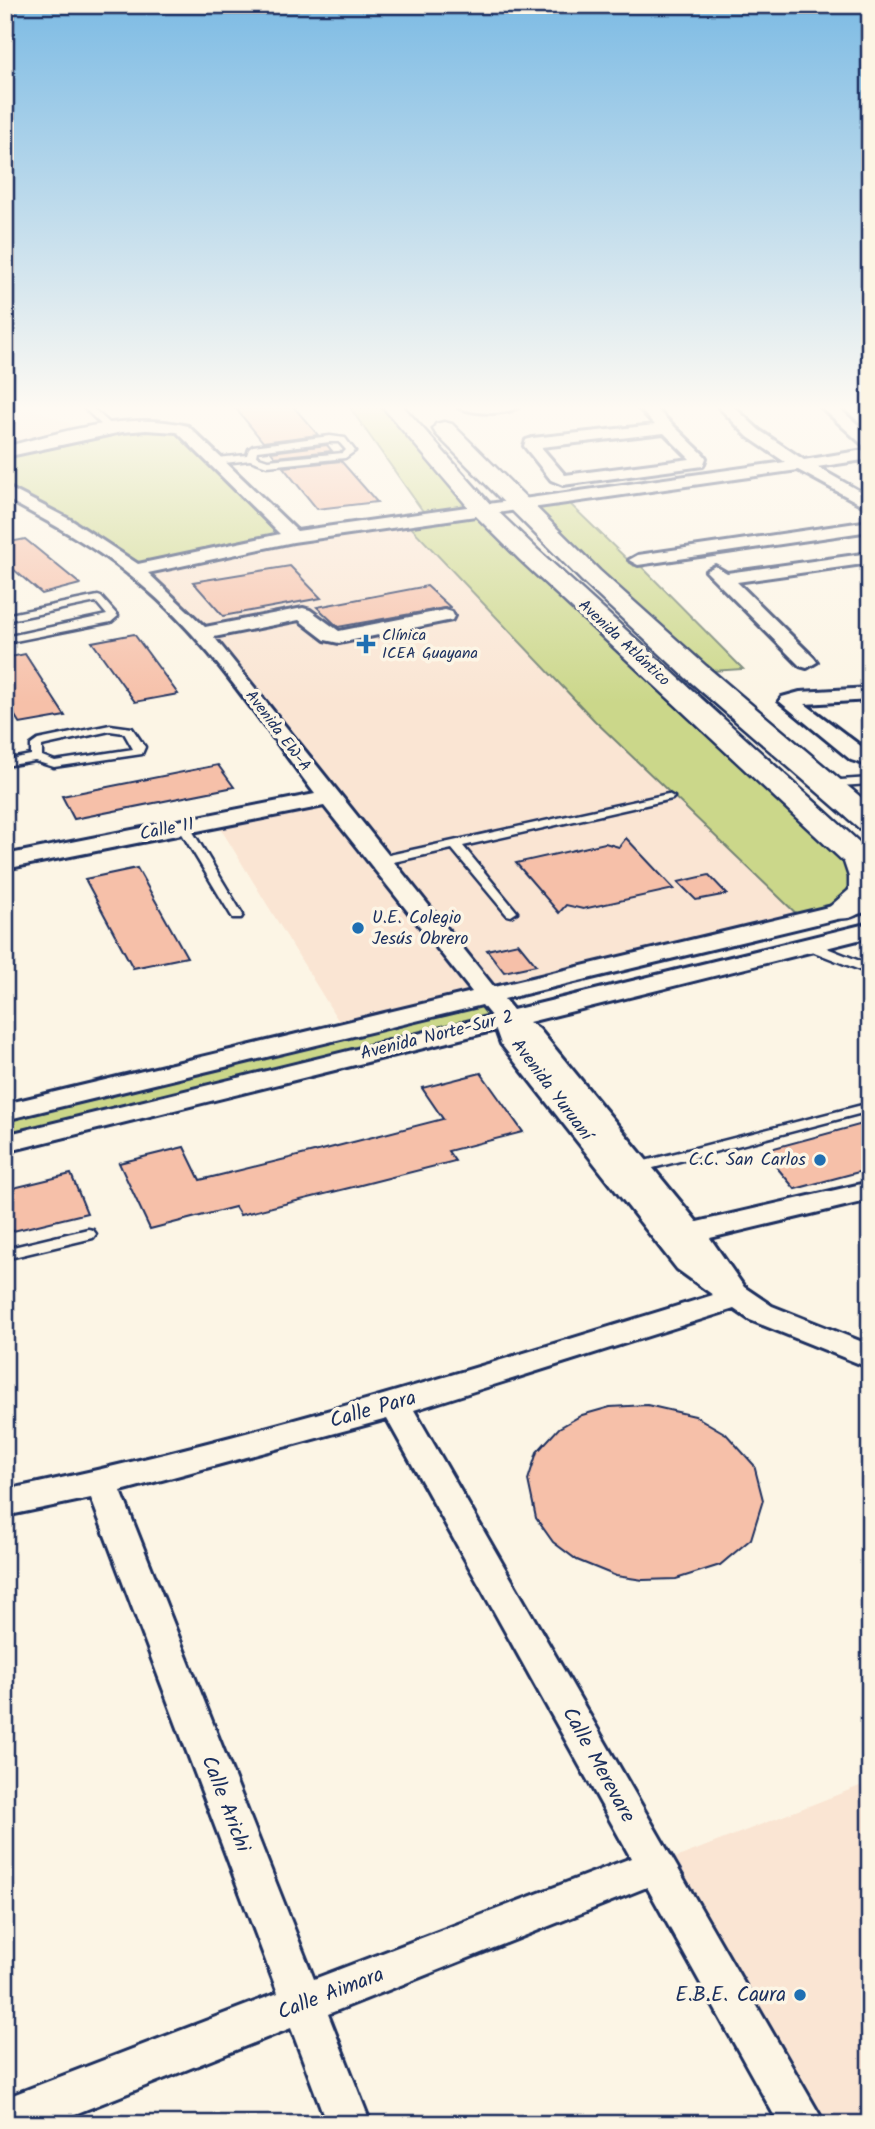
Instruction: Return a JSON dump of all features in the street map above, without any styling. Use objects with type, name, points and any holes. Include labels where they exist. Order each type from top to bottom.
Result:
[{"type":"main road","name":"Avenida Atlántico","points":[[479,504],[626,646],[864,865]]},
{"type":"main road","name":"Avenida Atlántico","points":[[518,505],[696,672],[870,821]]},
{"type":"main road","points":[[856,907],[866,889],[868,878],[864,865]]},
{"type":"street","name":"Avenida EW-A","points":[[29,504],[65,524],[135,570],[201,634],[507,1019]]},
{"type":"street","points":[[260,504],[293,537]]},
{"type":"street","points":[[135,570],[293,537],[523,504]]},
{"type":"street","points":[[638,561],[870,526]]},
{"type":"street","points":[[723,579],[869,559]]},
{"type":"street","points":[[704,560],[807,662]]},
{"type":"street","points":[[201,634],[303,614],[332,636],[339,637],[445,617]]},
{"type":"street","points":[[870,694],[789,701],[858,756],[870,760]]},
{"type":"street","name":"Calle 11","points":[[7,858],[329,798]]},
{"type":"street","name":"Avenida Norte-Sur 2","points":[[5,1112],[856,907]]},
{"type":"street","name":"Avenida Norte-Sur 2","points":[[5,1144],[870,930]]},
{"type":"street","name":"Avenida Yuruaní","points":[[507,1019],[510,1040],[574,1133],[687,1262],[761,1313],[870,1357]]},
{"type":"street","name":"Avenida Yuruaní","points":[[507,1019],[530,1034],[715,1263],[737,1298]]},
{"type":"street","points":[[690,1233],[870,1191]]},
{"type":"street","name":"Calle Para","points":[[7,1496],[102,1485],[395,1405],[737,1298]]},
{"type":"street","name":"Calle Merevare","points":[[395,1405],[803,2124]]},
{"type":"street","name":"Calle Arichi","points":[[102,1485],[349,2124]]},
{"type":"street","name":"Calle Aimara","points":[[5,2120],[655,1866]]},
{"type":"lane","points":[[5,618],[98,599],[113,616],[107,620],[5,640]]},
{"type":"lane","points":[[5,764],[36,758],[54,764],[138,752],[139,747],[128,730],[110,728],[37,744],[36,758]]},
{"type":"lane","points":[[826,783],[870,781]]},
{"type":"lane","points":[[380,861],[668,797]]},
{"type":"lane","points":[[184,827],[237,915]]},
{"type":"lane","points":[[455,844],[511,912]]},
{"type":"lane","points":[[809,946],[870,970]]},
{"type":"lane","points":[[638,1167],[870,1107]]},
{"type":"lane","points":[[5,1254],[88,1234]]},
{"type":"shaded area","points":[[405,521],[595,721],[803,920],[344,1030],[216,821],[328,798],[219,655],[135,570]]},
{"type":"shaded area","name":"E.B.E. Caura","points":[[870,1782],[870,2124],[803,2124],[655,1866]]},
{"type":"green space","points":[[27,504],[258,504],[293,537],[135,570]]},
{"type":"green space","points":[[418,504],[478,504],[859,860],[866,889],[803,920],[595,721],[405,521],[427,517]]},
{"type":"green space","points":[[571,504],[634,566],[640,565],[743,669],[696,672],[518,505]]},
{"type":"green space","points":[[489,995],[507,1019],[5,1144],[5,1112]]},
{"type":"building","points":[[313,504],[357,504],[317,509]]},
{"type":"building","points":[[25,539],[80,584],[42,594],[5,562],[5,543]]},
{"type":"building","points":[[290,566],[321,598],[223,616],[193,582]]},
{"type":"building","points":[[427,586],[450,607],[338,627],[317,607]]},
{"type":"building","points":[[134,634],[178,694],[135,702],[92,642]]},
{"type":"building","points":[[25,654],[65,716],[20,724],[5,700],[5,658]]},
{"type":"building","points":[[218,765],[234,787],[74,819],[62,796]]},
{"type":"building","points":[[626,838],[674,889],[583,909],[566,905],[559,913],[516,863],[605,843],[619,847]]},
{"type":"building","points":[[137,868],[187,957],[133,968],[85,879]]},
{"type":"building","points":[[709,875],[727,894],[696,900],[678,882]]},
{"type":"building","points":[[518,943],[536,965],[504,972],[487,950]]},
{"type":"building","points":[[481,1073],[523,1132],[448,1151],[455,1161],[353,1187],[240,1215],[235,1207],[150,1229],[119,1163],[184,1147],[200,1180],[322,1150],[443,1119],[422,1088]]},
{"type":"building","name":"C.C. San Carlos","points":[[870,1122],[870,1169],[795,1189],[763,1151]]},
{"type":"building","points":[[71,1174],[87,1213],[5,1233],[5,1190]]},
{"type":"building","points":[[647,1405],[695,1416],[726,1434],[754,1465],[763,1500],[751,1539],[720,1565],[676,1579],[643,1580],[616,1576],[577,1560],[553,1542],[536,1518],[528,1480],[537,1452],[559,1428],[582,1415],[610,1407]]},
{"type":"place","name":"Clínica ICEA Guayana","points":[[366,644]]},
{"type":"place","name":"U.E. Colegio Jesús Obrero","points":[[358,928]]},
{"type":"place","name":"C.C. San Carlos","points":[[820,1160]]},
{"type":"place","name":"E.B.E. Caura","points":[[800,1995]]}]
